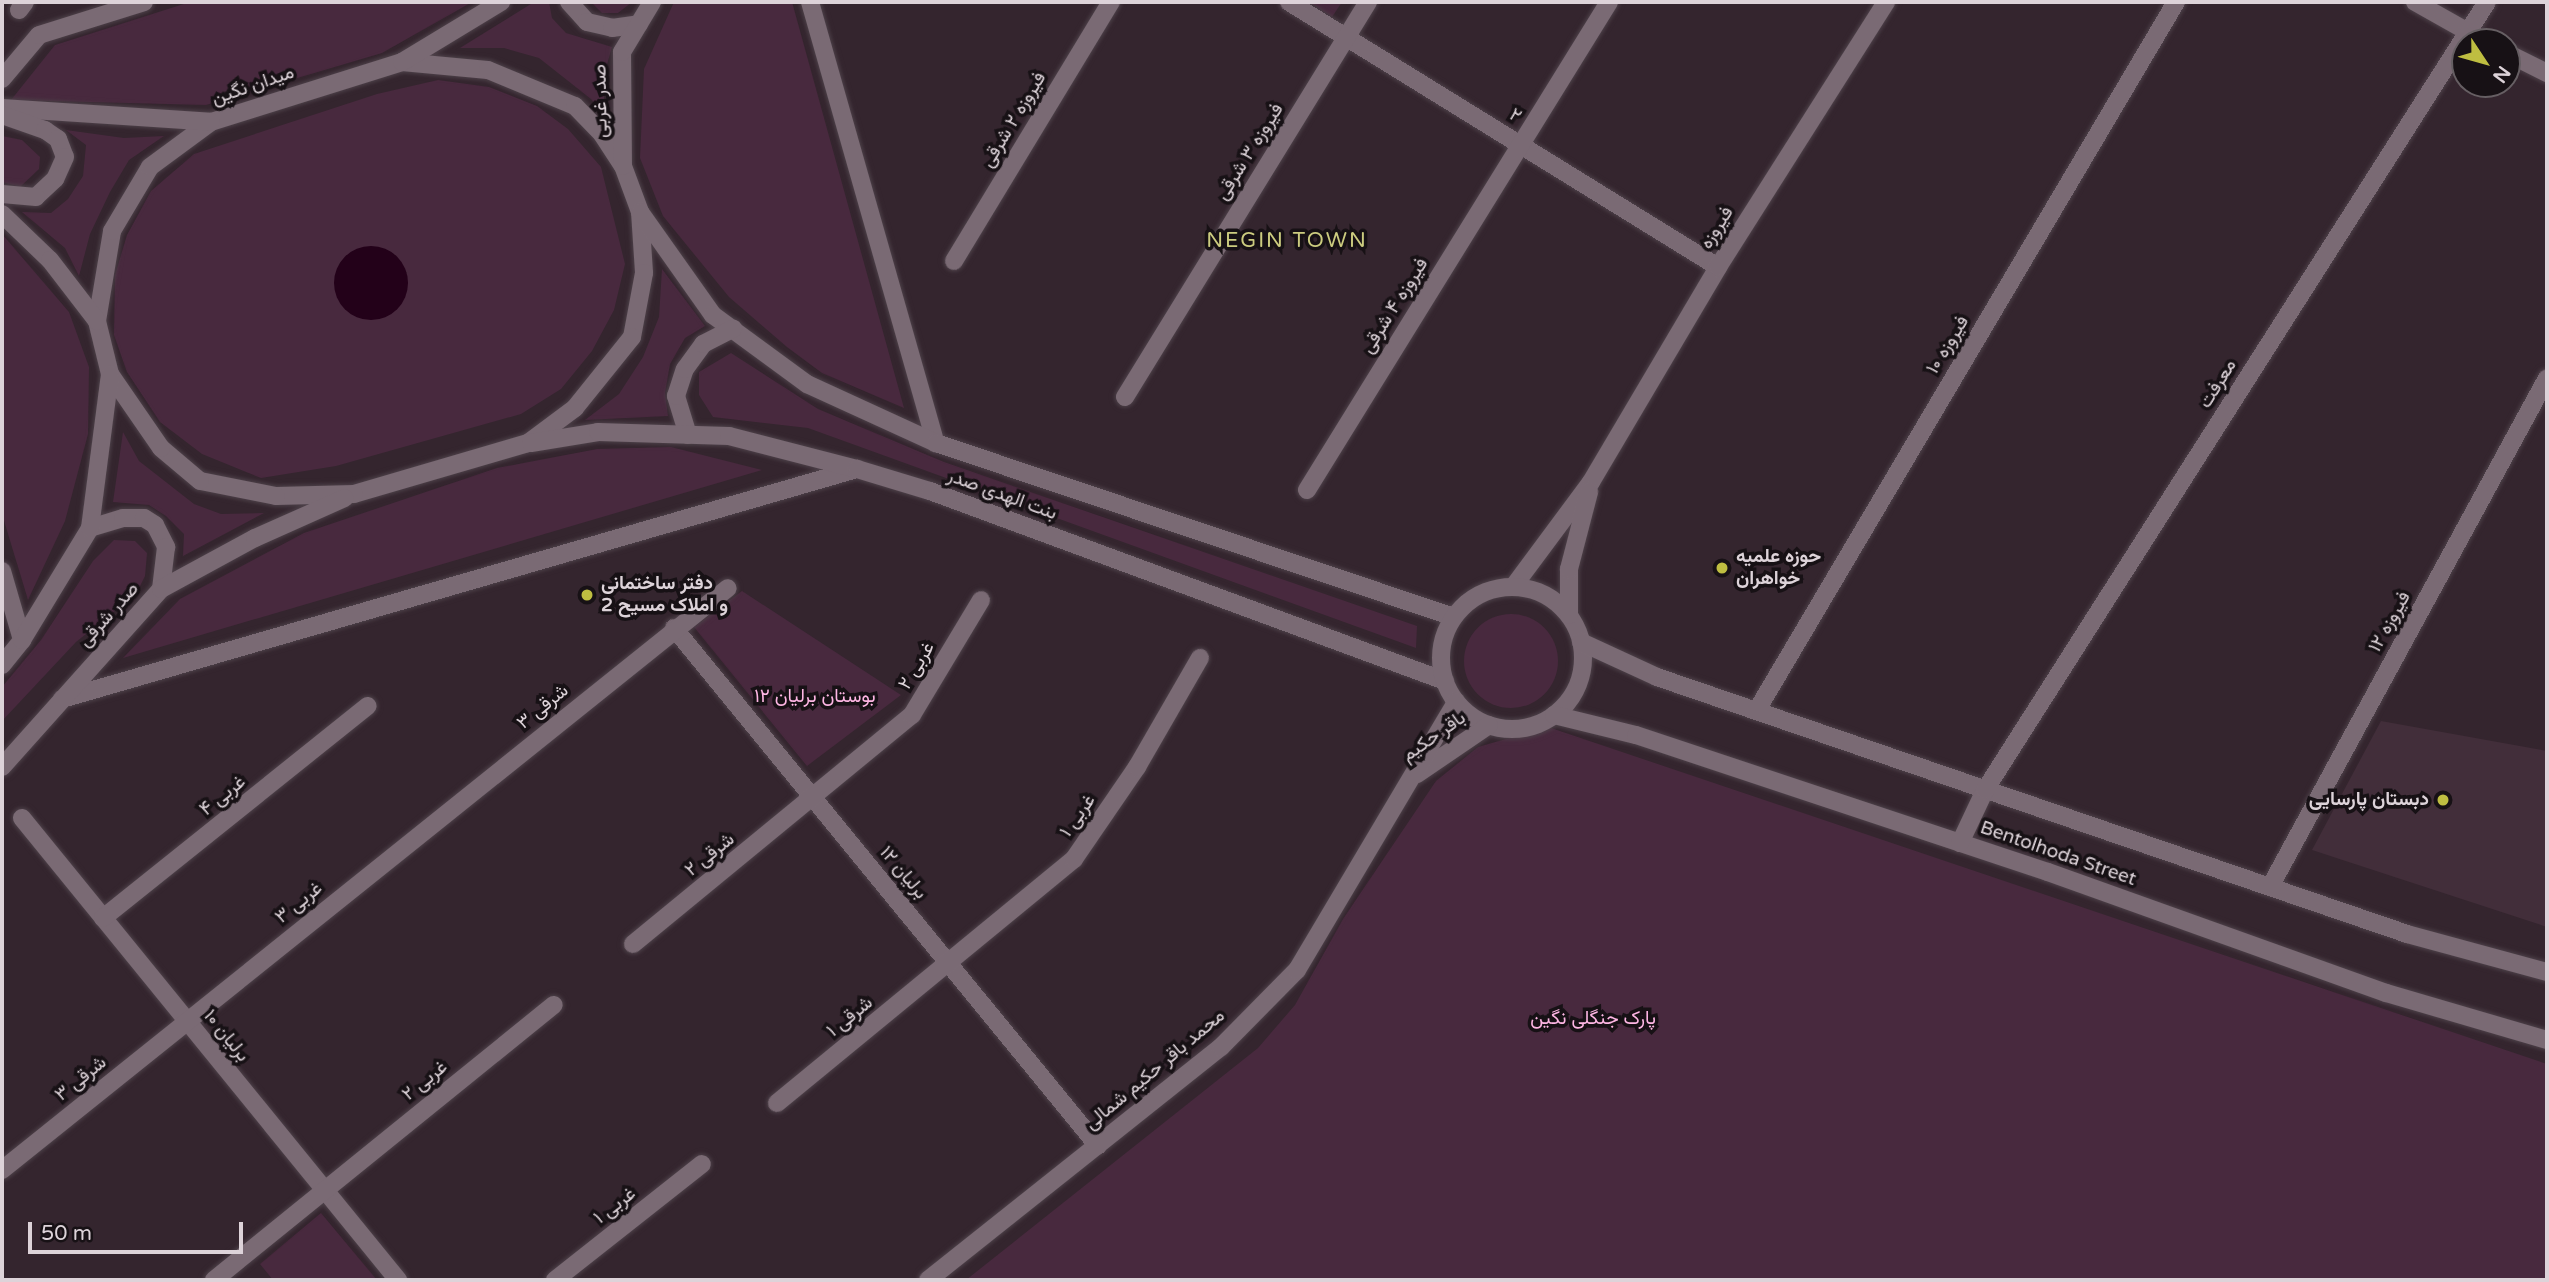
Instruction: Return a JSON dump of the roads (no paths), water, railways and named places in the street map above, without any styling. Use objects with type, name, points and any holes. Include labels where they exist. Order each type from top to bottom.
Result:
[{"type":"street","points":[[2,79],[39,35],[144,2]]},
{"type":"street","points":[[402,62],[501,2]]},
{"type":"street","points":[[569,2],[587,22],[612,28],[639,24]]},
{"type":"street","name":"صدر غربی","points":[[623,166],[622,52],[652,2]]},
{"type":"street","points":[[810,2],[936,443]]},
{"type":"street","name":"فیروزه ۲ شرقی","points":[[954,261],[1111,2]]},
{"type":"street","name":"۲","points":[[1289,2],[1718,267]]},
{"type":"street","name":"فیروزه ۳ شرقی","points":[[1125,397],[1368,2]]},
{"type":"street","name":"فیروزه ۴ شرقی","points":[[1307,490],[1609,2]]},
{"type":"street","name":"فیروزه","points":[[1591,482],[1718,267],[1886,2]]},
{"type":"street","name":"فیروزه ۱۰","points":[[1757,710],[2176,2]]},
{"type":"street","points":[[2415,2],[2461,28]]},
{"type":"street","name":"معرفت","points":[[2468,28],[2487,2]]},
{"type":"street","name":"معرفت","points":[[1959,843],[1986,790],[2451,55]]},
{"type":"street","points":[[2521,59],[2547,73]]},
{"type":"street","name":"میدان نگین","points":[[402,62],[488,70],[575,106],[593,125],[623,166],[639,212],[644,274],[632,337],[575,408],[528,443],[354,494],[276,496],[200,481],[161,448],[110,374],[96,321],[112,231],[124,206],[150,167],[211,122],[402,62]]},
{"type":"street","points":[[2,108],[211,122]]},
{"type":"street","points":[[2,115],[45,130],[58,139],[65,157],[55,179],[36,198],[2,194]]},
{"type":"street","name":"بنت الهدی صدر","points":[[639,212],[713,315],[807,384],[936,443],[1454,617]]},
{"type":"street","points":[[2,214],[50,260],[96,321]]},
{"type":"street","points":[[688,435],[676,397],[685,369],[704,344],[733,329]]},
{"type":"street","points":[[2,665],[22,640],[90,528],[110,374]]},
{"type":"street","name":"فیروزه ۱۲","points":[[2270,887],[2547,378]]},
{"type":"street","name":"بنت الهدی صدر","points":[[528,443],[598,432],[729,436],[858,469],[930,491],[1445,681]]},
{"type":"street","points":[[62,699],[858,469]]},
{"type":"street","points":[[1513,587],[1591,482]]},
{"type":"street","points":[[1569,615],[1535,590],[1513,587],[1490,589],[1470,600],[1454,617],[1444,637],[1441,659],[1445,681],[1456,702],[1489,725],[1511,729],[1533,725],[1554,715],[1578,682],[1581,642],[1569,615],[1569,569],[1591,482]]},
{"type":"street","name":"صدر شرقی","points":[[2,766],[161,589],[255,538],[354,494]]},
{"type":"street","points":[[90,528],[123,518],[144,518],[155,525],[166,547],[161,589]]},
{"type":"street","points":[[2,571],[22,640]]},
{"type":"street","points":[[674,628],[728,588]]},
{"type":"street","name":"۲ غربی","points":[[814,799],[912,715],[981,600]]},
{"type":"street","name":"برلیان ۱۲","points":[[674,628],[1098,1146]]},
{"type":"street","name":"۳ شرقی","points":[[438,818],[674,628]]},
{"type":"street","name":"Bentolhoda Street","points":[[1581,642],[1657,677],[2407,934],[2547,972]]},
{"type":"street","name":"۱ غربی","points":[[950,963],[1074,859],[1137,766],[1200,658]]},
{"type":"street","name":"باقر حکیم","points":[[1408,781],[1456,702]]},
{"type":"street","name":"۴ غربی","points":[[103,918],[369,706]]},
{"type":"street","name":"Bentolhoda Street","points":[[1554,715],[1636,734],[1959,843],[2386,993],[2547,1040]]},
{"type":"street","name":"باقر حکیم","points":[[1408,781],[1489,725]]},
{"type":"street","name":"محمد باقر حکیم شمالی","points":[[928,1280],[1222,1047],[1297,970],[1408,781]]},
{"type":"street","name":"۲ شرقی","points":[[633,944],[814,799]]},
{"type":"street","name":"برلیان ۱۰","points":[[22,818],[398,1280]]},
{"type":"street","name":"۳ غربی","points":[[186,1020],[438,818]]},
{"type":"street","name":"۱ شرقی","points":[[777,1103],[950,963]]},
{"type":"street","name":"۲ غربی","points":[[324,1190],[553,1005]]},
{"type":"street","name":"۳ شرقی","points":[[2,1170],[186,1020]]},
{"type":"street","name":"۱ غربی","points":[[555,1280],[702,1164]]},
{"type":"street","points":[[214,1280],[324,1190]]},
{"type":"place","name":"حوزه علمیه خواهران","points":[[1722,568]]},
{"type":"place","name":"دفتر ساختمانی و املاک مسیح 2","points":[[587,595]]},
{"type":"place","name":"دبستان پارسایی","points":[[2443,800]]},
{"type":"district","name":"NEGIN TOWN","points":[[1287,241]]},
{"type":"park label","name":"بوستان برلیان ۱۲","points":[[815,697]]},
{"type":"park label","name":"پارک جنگلی نگین","points":[[1593,1019]]}]
